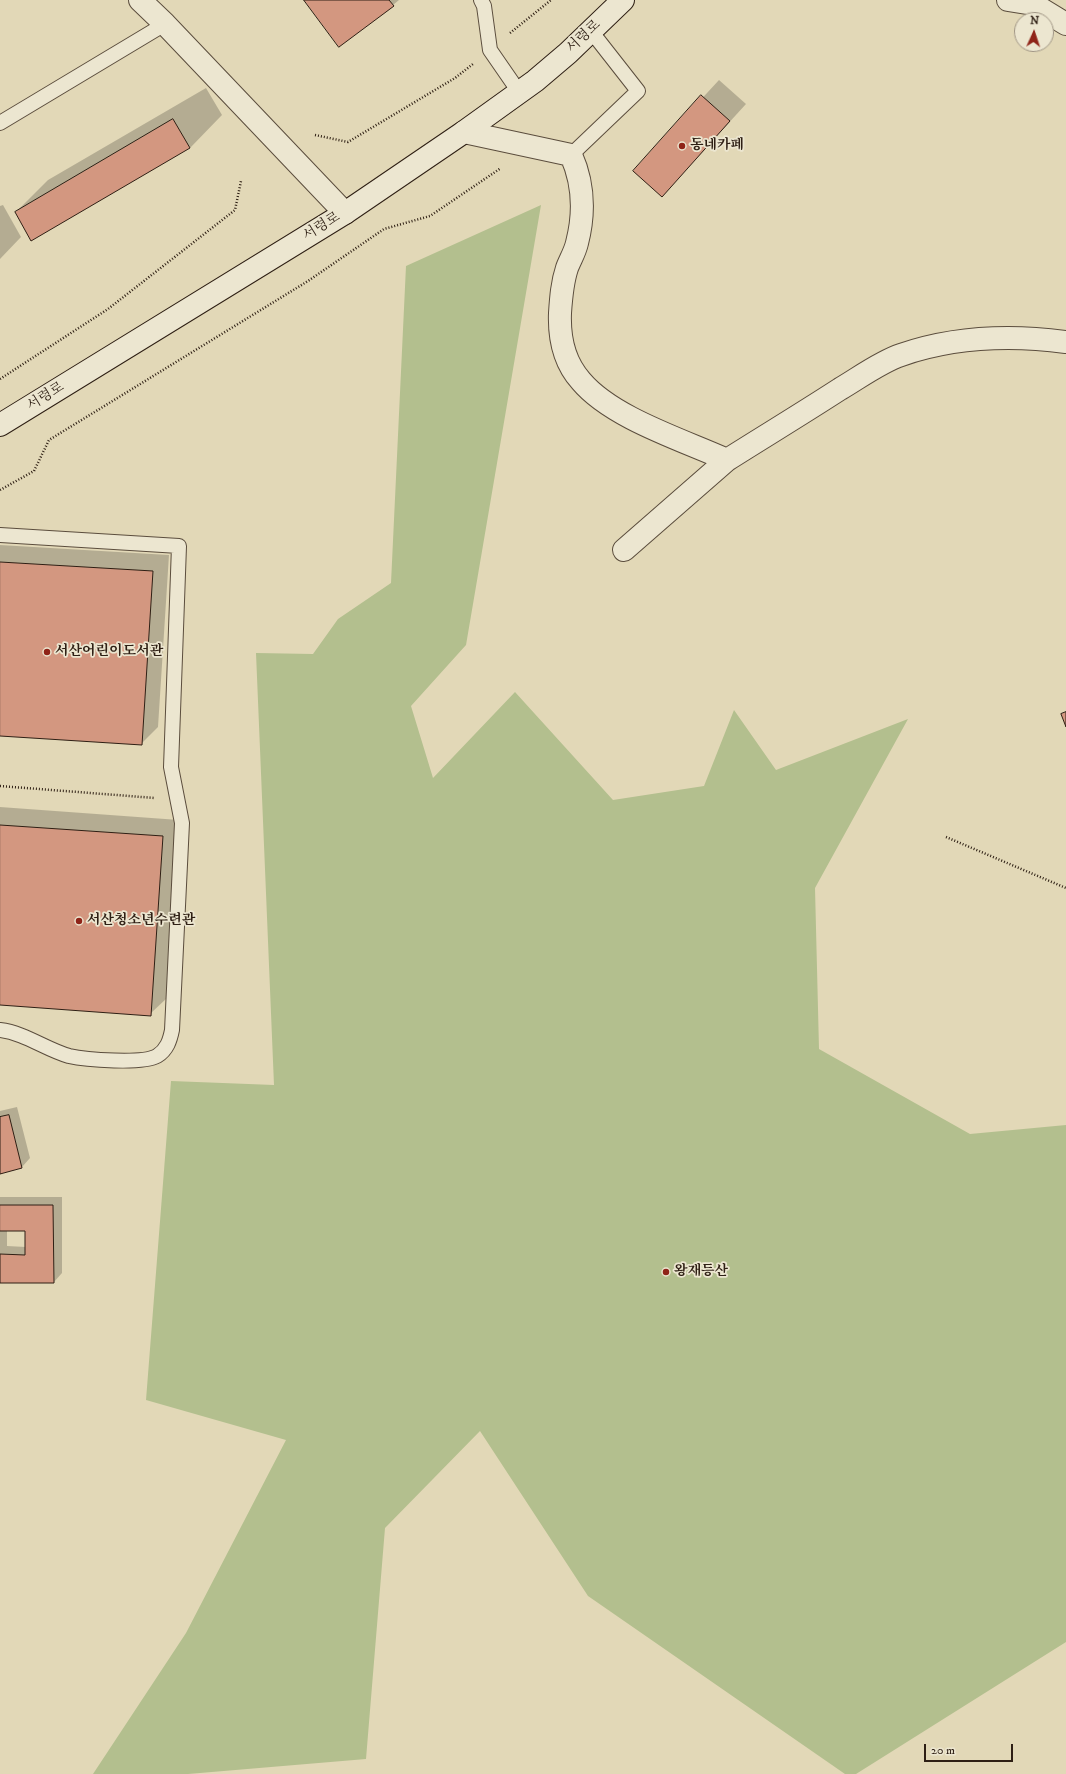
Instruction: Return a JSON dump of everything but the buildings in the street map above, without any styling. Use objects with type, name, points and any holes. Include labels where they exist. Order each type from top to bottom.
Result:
[{"type":"street","points":[[140,0],[165,24],[345,213]]},
{"type":"street","name":"서령로","points":[[0,425],[345,213],[464,132],[541,76],[623,0]]},
{"type":"street","points":[[1008,0],[1034,4],[1066,24]]},
{"type":"street","points":[[464,132],[571,155],[578,172],[583,195],[582,216],[577,244],[566,270],[561,295],[560,337],[568,361],[580,381],[597,397],[620,412],[727,460]]},
{"type":"street","points":[[624,550],[727,460],[873,369],[900,355],[933,346],[991,339],[1024,338],[1066,342]]},
{"type":"lane","points":[[481,0],[484,6],[490,50],[519,92]]},
{"type":"lane","points":[[0,123],[165,24]]},
{"type":"lane","points":[[571,155],[638,91],[591,31]]},
{"type":"lane","points":[[0,535],[179,546],[171,767],[182,823],[172,1025],[170,1040],[165,1050],[154,1058],[142,1060],[89,1059],[70,1056],[22,1034],[0,1030]]},
{"type":"path","points":[[510,33],[551,0]]},
{"type":"path","points":[[315,135],[348,142],[455,78],[473,64]]},
{"type":"path","points":[[0,490],[34,471],[49,440],[308,281],[384,229],[430,216],[507,164]]},
{"type":"path","points":[[0,379],[108,309],[235,210],[241,181]]},
{"type":"path","points":[[0,786],[178,800]]},
{"type":"path","points":[[946,837],[1066,888]]},
{"type":"green space","points":[[541,205],[466,645],[411,706],[433,778],[515,692],[613,800],[704,786],[734,710],[776,770],[908,719],[815,888],[819,1049],[970,1134],[1066,1125],[1066,1642],[856,1774],[845,1774],[588,1596],[480,1431],[385,1528],[366,1759],[188,1774],[93,1774],[186,1633],[286,1440],[146,1400],[171,1081],[274,1085],[256,653],[313,654],[338,619],[391,583],[406,266]]},
{"type":"place","name":"동네카페","points":[[682,146]]},
{"type":"place","name":"서산어린이도서관","points":[[47,652]]},
{"type":"place","name":"서산청소년수련관","points":[[79,921]]},
{"type":"place","name":"왕재등산","points":[[666,1272]]}]
